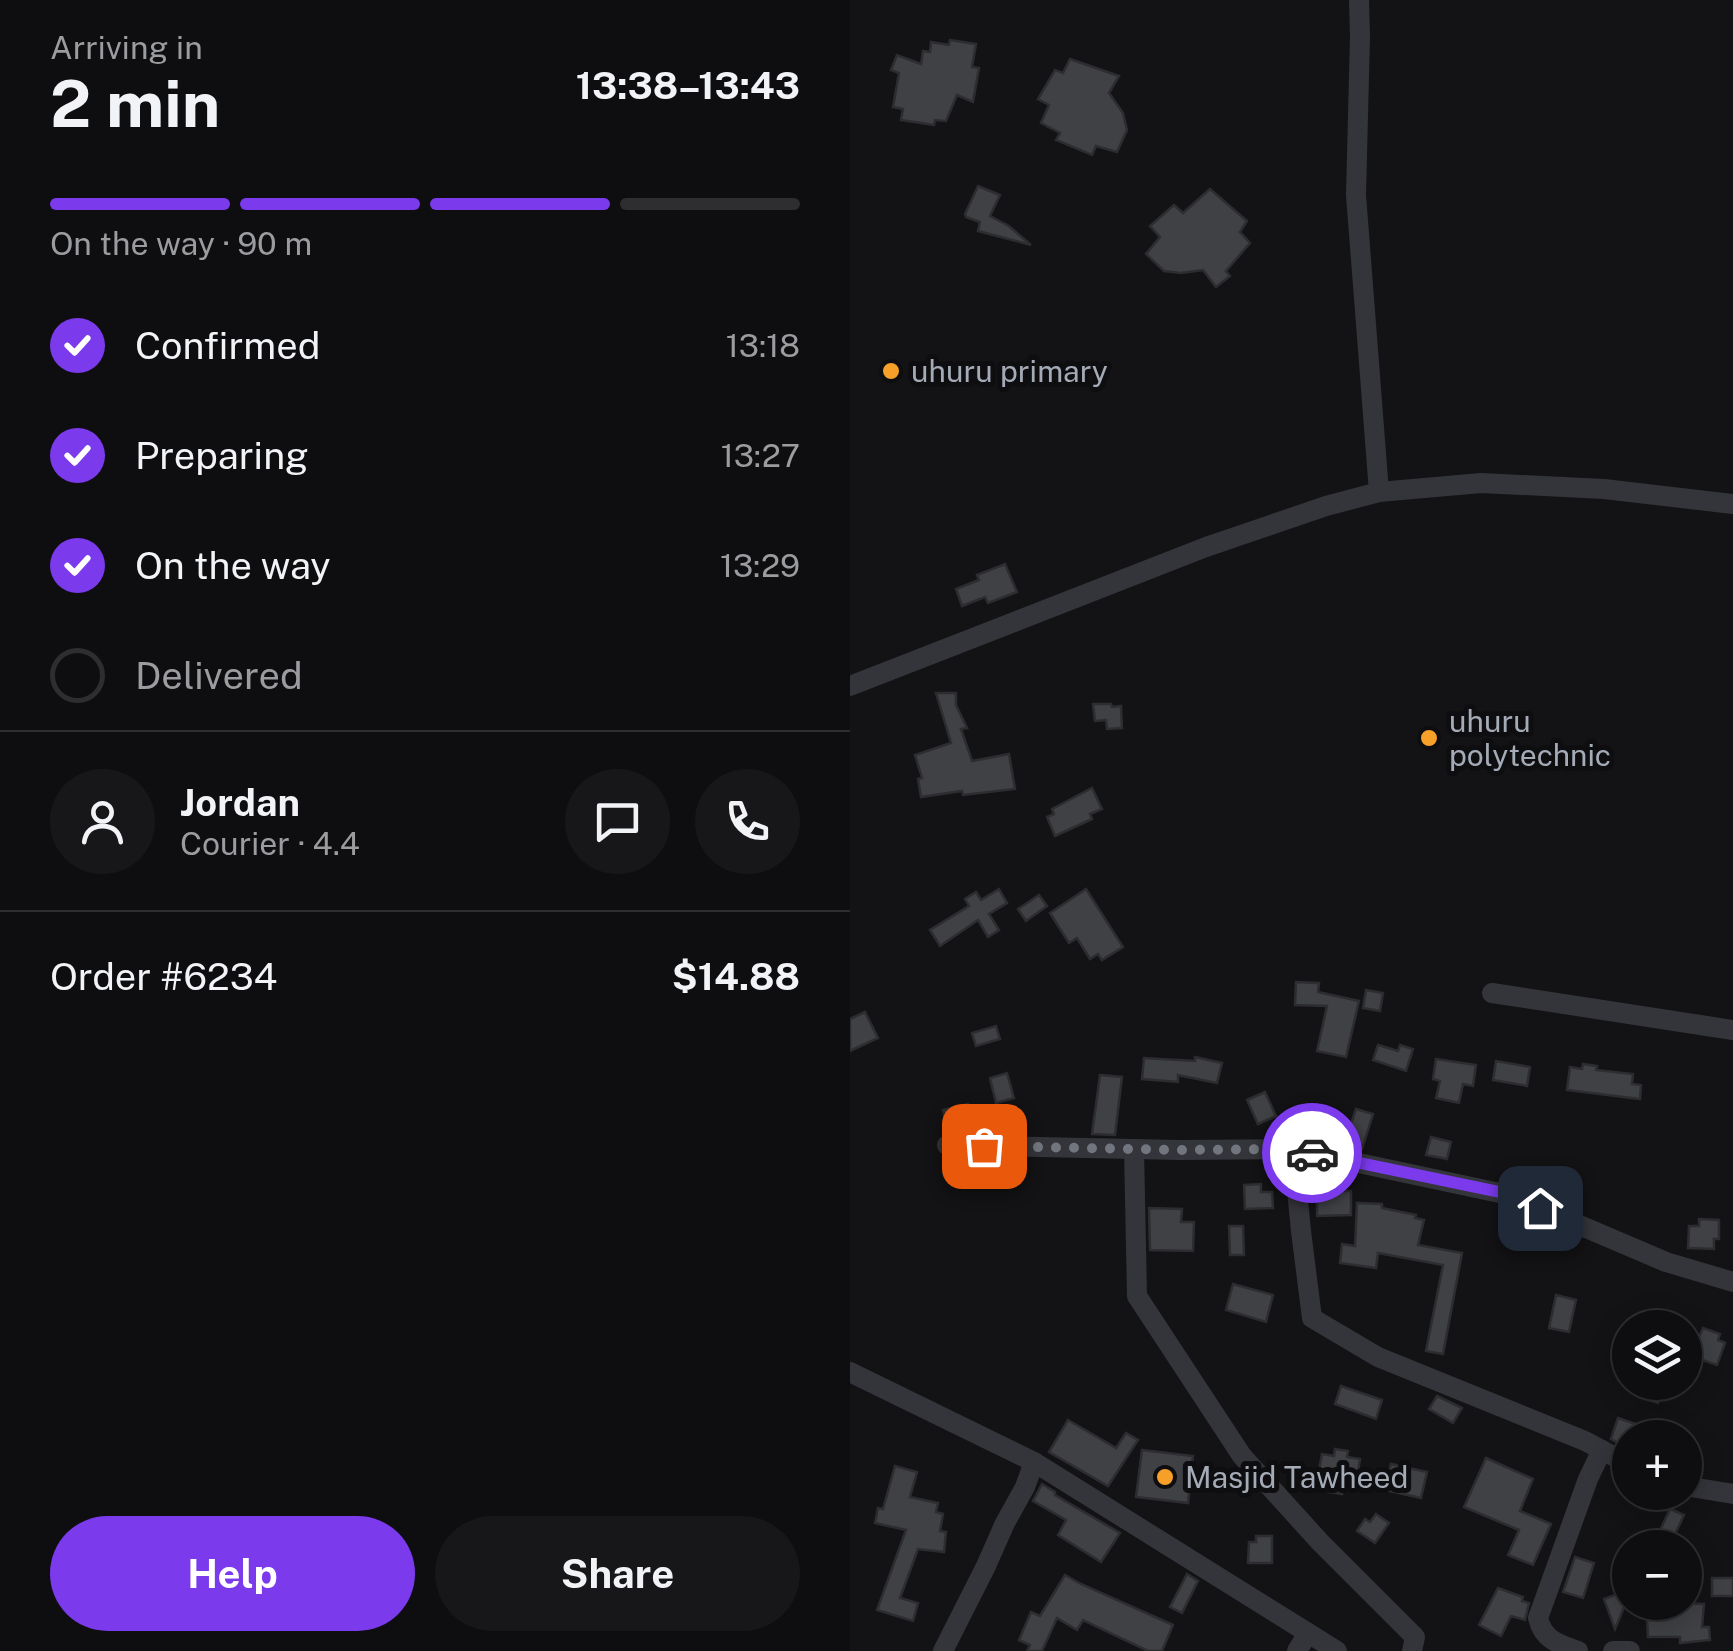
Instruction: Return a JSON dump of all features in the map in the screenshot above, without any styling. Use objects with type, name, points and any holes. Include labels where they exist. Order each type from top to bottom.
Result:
[{"type":"street","points":[[1359,0],[1356,195],[1380,492]]},
{"type":"street","points":[[850,686],[1206,546],[1380,492],[1481,483],[1604,490],[1733,504]]},
{"type":"street","points":[[1492,993],[1733,1030]]},
{"type":"street","points":[[947,1145],[1293,1149],[1509,1194],[1666,1262],[1733,1282]]},
{"type":"street","points":[[1134,1149],[1137,1296],[1242,1456],[1414,1637],[1412,1651]]},
{"type":"street","points":[[1293,1149],[1312,1318],[1378,1357],[1585,1440],[1612,1455]]},
{"type":"street","points":[[850,1372],[1034,1462],[1302,1642],[1336,1651]]},
{"type":"street","points":[[1578,1651],[1553,1642],[1540,1627],[1538,1618],[1602,1450]]},
{"type":"street","points":[[943,1651],[1034,1462]]},
{"type":"street","points":[[1702,1489],[1733,1494]]},
{"type":"street","points":[[1613,1651],[1630,1651]]},
{"type":"building","points":[[950,40],[976,44],[972,67],[979,68],[973,102],[957,95],[946,121],[935,120],[934,125],[901,120],[903,109],[893,107],[899,73],[891,70],[897,55],[921,64],[923,51],[930,52],[931,42],[949,45]]},
{"type":"building","points":[[1070,59],[1119,76],[1109,93],[1123,113],[1127,130],[1117,152],[1096,146],[1092,155],[1056,140],[1060,133],[1041,123],[1049,105],[1038,99],[1055,70],[1063,73]]},
{"type":"building","points":[[978,186],[1000,195],[990,216],[1031,245],[978,231],[980,222],[965,214]]},
{"type":"building","points":[[1210,189],[1247,221],[1240,232],[1250,243],[1226,271],[1230,276],[1216,287],[1203,270],[1164,271],[1146,254],[1160,237],[1150,226],[1174,205],[1183,213]]},
{"type":"building","points":[[1005,564],[1017,592],[988,603],[985,597],[962,606],[956,589]]},
{"type":"building","points":[[936,693],[956,693],[956,705],[967,728],[961,729],[972,761],[1009,754],[1015,789],[921,797],[918,779],[922,778],[915,755],[951,743]]},
{"type":"building","points":[[1093,704],[1121,706],[1122,728],[1107,729],[1106,720],[1095,721]]},
{"type":"building","points":[[1092,788],[1102,809],[1090,814],[1092,819],[1055,836],[1047,817],[1054,814],[1052,809]]},
{"type":"building","points":[[999,889],[1007,903],[989,914],[999,930],[988,937],[978,920],[940,946],[930,930],[969,906],[965,899],[976,892],[981,900]]},
{"type":"building","points":[[1086,889],[1123,947],[1102,960],[1098,954],[1090,959],[1077,938],[1069,943],[1050,913]]},
{"type":"building","points":[[1039,895],[1047,906],[1026,921],[1018,909]]},
{"type":"building","points":[[1296,982],[1319,983],[1318,992],[1359,1001],[1346,1057],[1317,1051],[1327,1006],[1295,1005]]},
{"type":"building","points":[[1366,990],[1383,993],[1380,1011],[1363,1008]]},
{"type":"building","points":[[865,1012],[878,1038],[850,1051],[850,1019]]},
{"type":"building","points":[[996,1026],[1000,1039],[976,1046],[972,1033]]},
{"type":"building","points":[[1378,1045],[1398,1051],[1400,1045],[1413,1049],[1406,1071],[1373,1060]]},
{"type":"building","points":[[1195,1057],[1222,1063],[1217,1083],[1178,1075],[1178,1082],[1142,1079],[1144,1058],[1195,1061]]},
{"type":"building","points":[[1436,1059],[1476,1065],[1473,1086],[1463,1084],[1459,1103],[1436,1098],[1440,1081],[1433,1079]]},
{"type":"building","points":[[1496,1061],[1530,1067],[1527,1086],[1493,1080]]},
{"type":"building","points":[[1583,1064],[1597,1066],[1596,1070],[1633,1074],[1632,1084],[1641,1085],[1640,1099],[1567,1090],[1570,1067],[1582,1069]]},
{"type":"building","points":[[1007,1073],[1014,1098],[996,1103],[990,1078]]},
{"type":"building","points":[[1100,1075],[1122,1077],[1115,1135],[1092,1134]]},
{"type":"building","points":[[1265,1092],[1276,1116],[1258,1124],[1247,1100]]},
{"type":"building","points":[[968,1104],[974,1128],[948,1131],[943,1110]]},
{"type":"building","points":[[1356,1109],[1373,1114],[1362,1149],[1344,1143]]},
{"type":"building","points":[[1431,1137],[1451,1142],[1447,1159],[1426,1155]]},
{"type":"building","points":[[1337,1177],[1337,1182],[1344,1182],[1344,1191],[1351,1191],[1351,1215],[1317,1216],[1317,1178]]},
{"type":"building","points":[[1261,1184],[1261,1192],[1272,1192],[1273,1208],[1245,1209],[1244,1185]]},
{"type":"building","points":[[1357,1203],[1382,1204],[1382,1208],[1416,1215],[1415,1218],[1424,1220],[1418,1245],[1462,1253],[1443,1354],[1426,1351],[1443,1265],[1378,1253],[1376,1268],[1340,1263],[1342,1244],[1355,1246]]},
{"type":"building","points":[[1149,1208],[1182,1209],[1181,1222],[1194,1222],[1193,1251],[1150,1250]]},
{"type":"building","points":[[1699,1219],[1719,1220],[1719,1239],[1714,1239],[1714,1249],[1688,1248],[1689,1226],[1699,1226]]},
{"type":"building","points":[[1229,1226],[1243,1226],[1244,1255],[1230,1255]]},
{"type":"building","points":[[1233,1284],[1273,1295],[1266,1322],[1226,1310]]},
{"type":"building","points":[[1556,1295],[1576,1300],[1569,1332],[1549,1328]]},
{"type":"building","points":[[1702,1330],[1720,1334],[1718,1340],[1725,1343],[1717,1365],[1702,1360]]},
{"type":"building","points":[[1341,1386],[1382,1400],[1376,1419],[1335,1404]]},
{"type":"building","points":[[1437,1396],[1462,1408],[1453,1423],[1429,1409]]},
{"type":"building","points":[[1068,1420],[1116,1448],[1126,1433],[1138,1440],[1108,1486],[1049,1452]]},
{"type":"building","points":[[1335,1449],[1360,1459],[1356,1484],[1344,1481],[1342,1494],[1329,1492],[1331,1478],[1318,1476],[1322,1454],[1334,1456]]},
{"type":"building","name":"Masjid Tawheed","points":[[1142,1450],[1193,1456],[1188,1503],[1136,1497]]},
{"type":"building","points":[[1486,1458],[1533,1479],[1520,1511],[1551,1524],[1533,1565],[1508,1555],[1519,1530],[1464,1507]]},
{"type":"building","points":[[1391,1464],[1427,1472],[1421,1498],[1385,1490]]},
{"type":"building","points":[[895,1466],[917,1472],[910,1497],[938,1503],[936,1512],[943,1514],[940,1531],[946,1532],[944,1552],[918,1549],[900,1598],[918,1603],[913,1621],[877,1610],[906,1530],[875,1523]]},
{"type":"building","points":[[1042,1484],[1120,1533],[1101,1562],[1058,1535],[1066,1520],[1033,1501]]},
{"type":"building","points":[[1670,1510],[1684,1515],[1677,1530],[1660,1530]]},
{"type":"building","points":[[1376,1514],[1389,1523],[1375,1543],[1357,1531],[1365,1519],[1370,1522]]},
{"type":"building","points":[[1256,1536],[1272,1536],[1272,1563],[1248,1563],[1249,1542],[1256,1542]]},
{"type":"building","points":[[1575,1557],[1594,1563],[1583,1598],[1563,1592]]},
{"type":"building","points":[[1187,1574],[1198,1581],[1182,1613],[1170,1607]]},
{"type":"building","points":[[1065,1575],[1173,1625],[1162,1651],[1148,1651],[1083,1620],[1077,1630],[1057,1618],[1042,1651],[1027,1651],[1030,1645],[1019,1640],[1031,1612],[1040,1616]]},
{"type":"building","points":[[1712,1578],[1733,1578],[1733,1596],[1712,1596]]},
{"type":"building","points":[[1498,1588],[1529,1603],[1525,1620],[1511,1616],[1501,1636],[1479,1625]]},
{"type":"building","points":[[1612,1596],[1612,1620],[1619,1620],[1615,1629],[1604,1599]]},
{"type":"building","points":[[1704,1604],[1702,1627],[1709,1627],[1710,1640],[1680,1643],[1680,1637],[1648,1637],[1647,1620],[1702,1620]]},
{"type":"way so far","points":[[984,1146],[1293,1149],[1312,1153]]},
{"type":"place","name":"uhuru primary","points":[[891,371]]},
{"type":"place","name":"uhuru polytechnic","points":[[1429,738]]},
{"type":"place","name":"Masjid Tawheed","points":[[1165,1477]]},
{"type":"route","points":[[1312,1153],[1509,1194],[1540,1208]]}]
